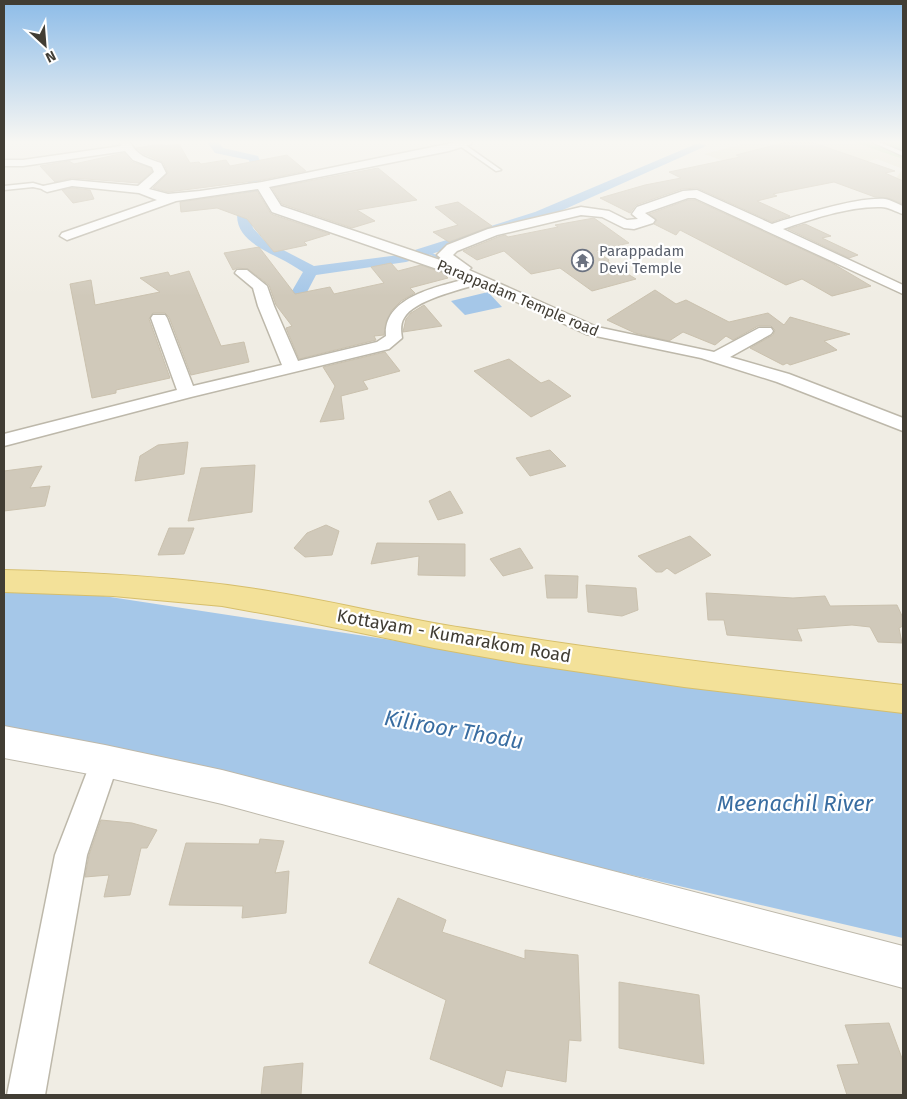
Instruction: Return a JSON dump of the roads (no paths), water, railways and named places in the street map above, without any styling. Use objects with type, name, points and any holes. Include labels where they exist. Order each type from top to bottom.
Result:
[{"type":"main road","name":"Kottayam - Kumarakom Road","points":[[4,582],[122,586],[222,595],[334,614],[461,641],[564,658],[903,699]]},
{"type":"street","points":[[145,193],[174,197],[210,193]]},
{"type":"street","name":"Parappadam Temple road","points":[[266,193],[276,209],[475,278],[592,331],[715,358],[783,378],[903,424]]},
{"type":"street","points":[[4,440],[187,393],[383,346],[394,338],[393,329],[398,315],[433,294],[475,278],[467,270],[444,256],[452,248],[493,232],[581,211],[605,214],[624,224],[634,225],[649,220],[638,214],[641,210],[688,194],[697,194],[903,290]]},
{"type":"street","points":[[67,236],[174,197]]},
{"type":"street","points":[[771,229],[810,216],[867,204],[884,203],[903,210]]},
{"type":"street","points":[[242,272],[260,286],[269,314],[292,368]]},
{"type":"street","points":[[159,318],[187,393]]},
{"type":"street","points":[[715,358],[765,331]]},
{"type":"street","points":[[4,742],[106,761],[222,787],[903,967]]},
{"type":"street","points":[[26,1095],[71,855],[106,761]]},
{"type":"water","points":[[488,292],[502,307],[465,315],[451,301]]},
{"type":"water","name":"Meenachil River","points":[[4,592],[97,595],[482,654],[903,708],[903,938],[4,729]]},
{"type":"waterway","points":[[250,193],[244,207],[243,217],[247,228],[256,240],[311,271]]},
{"type":"waterway","points":[[311,271],[401,259],[540,215],[590,193]]},
{"type":"waterway","points":[[425,251],[445,260]]},
{"type":"waterway","points":[[300,291],[311,271]]},
{"type":"place","name":"Parappadam Devi Temple","points":[[583,260]]},
{"type":"water label","name":"Kiliroor Thodu","points":[[454,729]]}]
